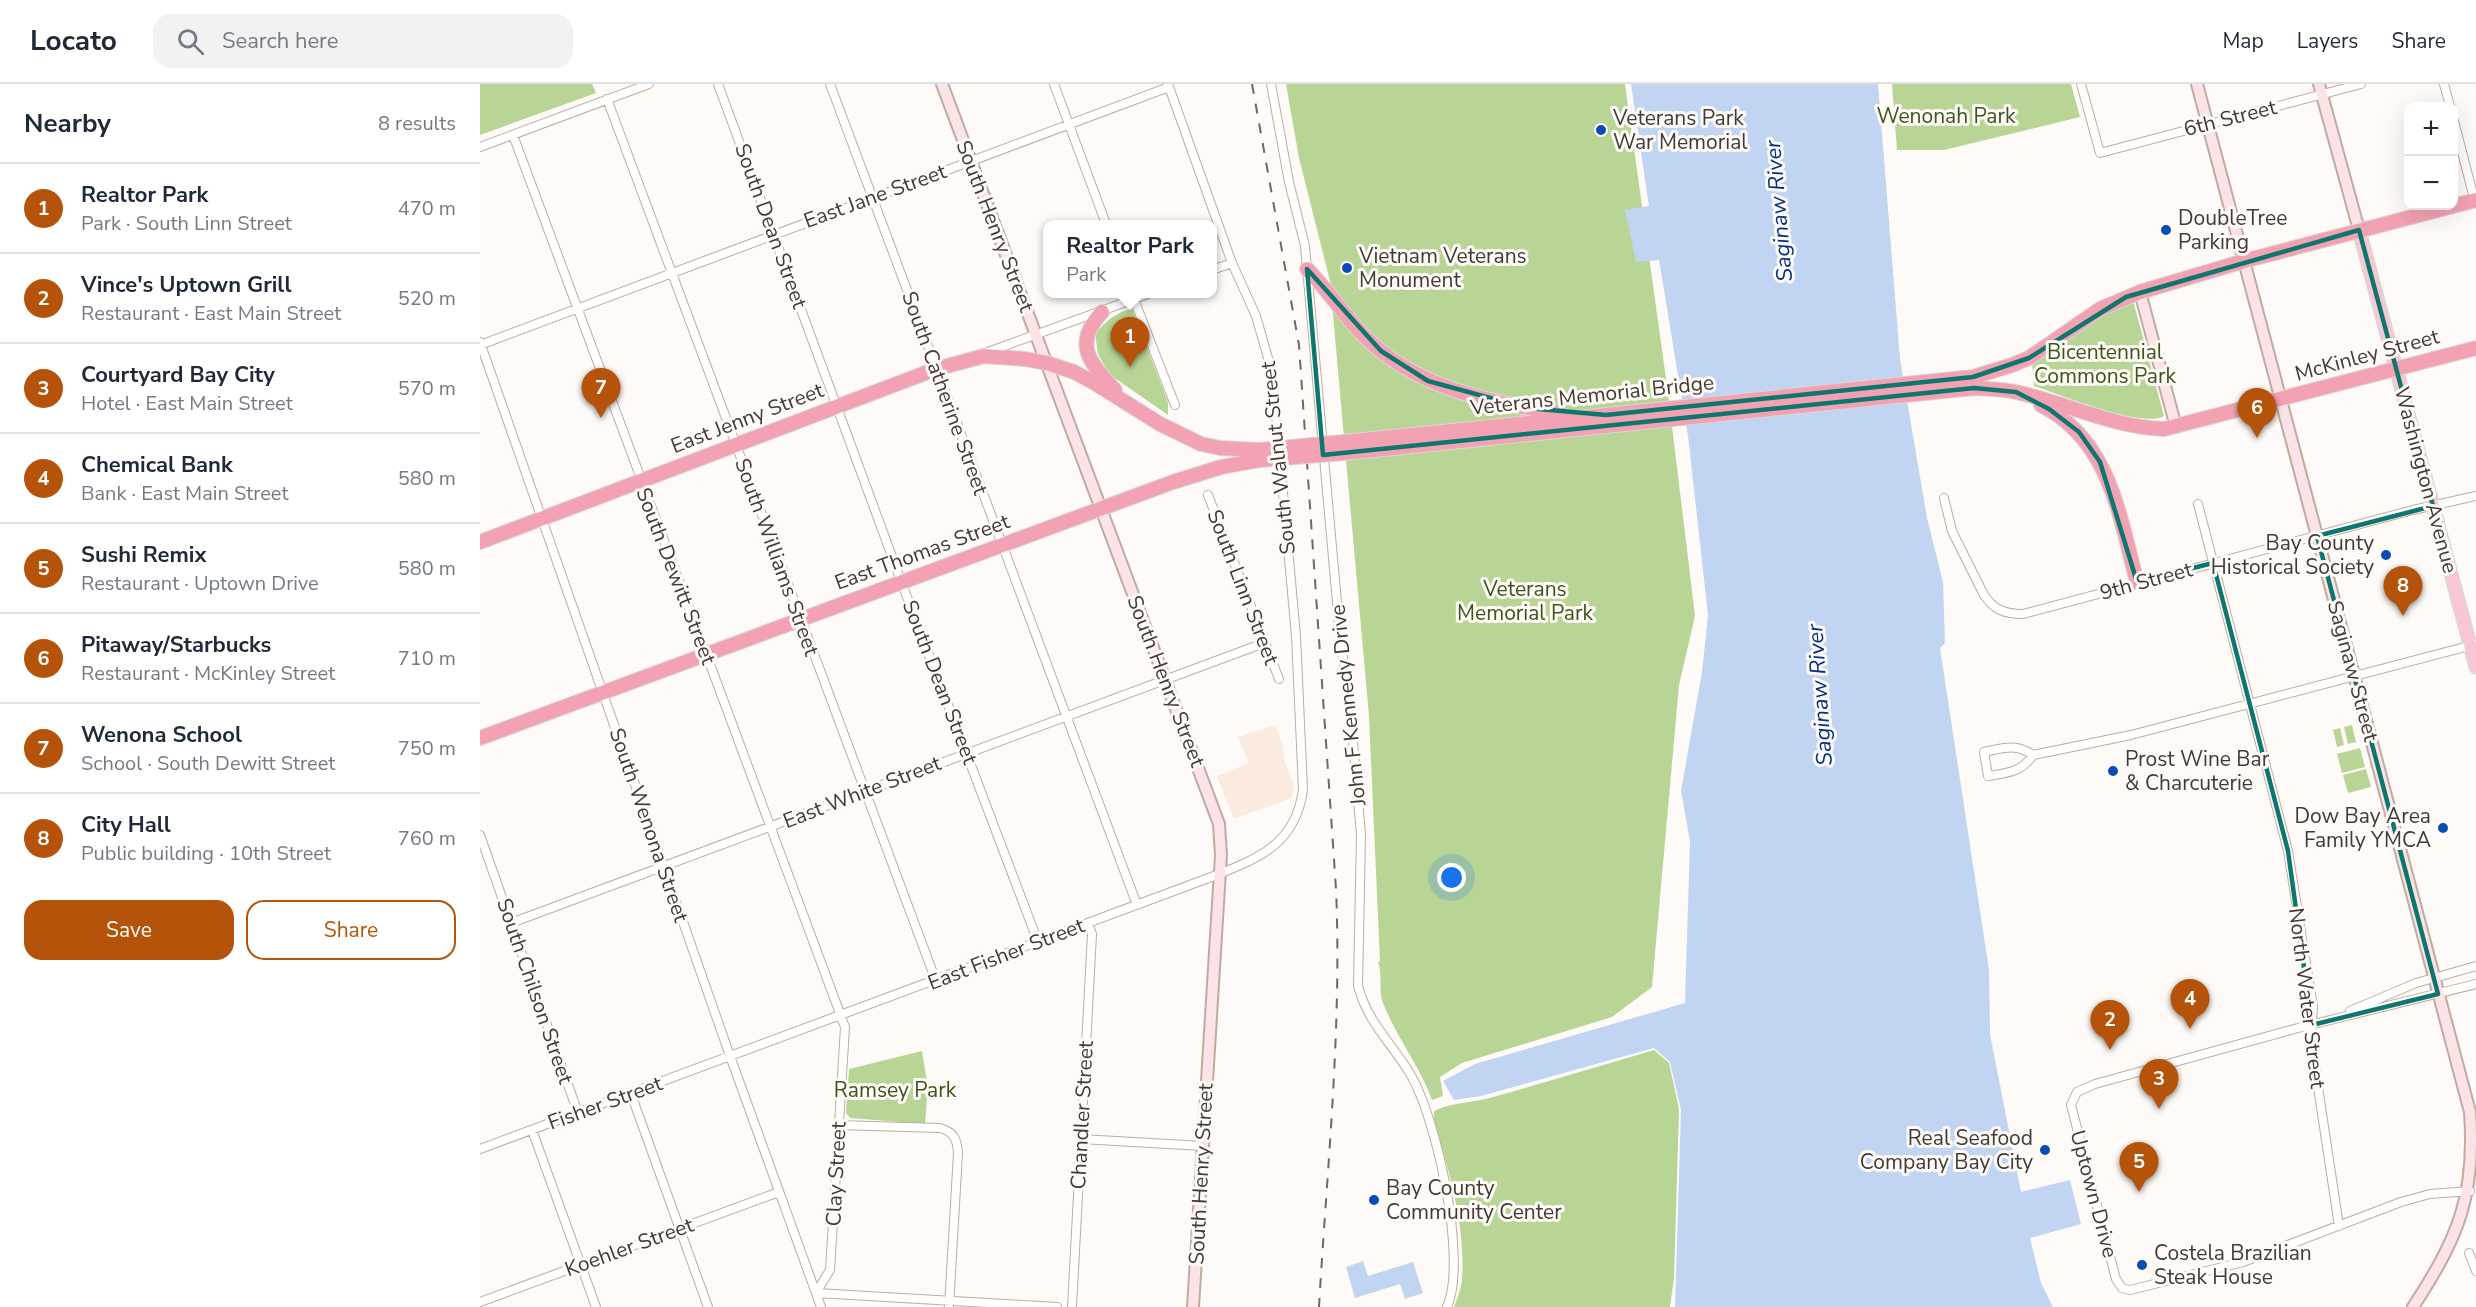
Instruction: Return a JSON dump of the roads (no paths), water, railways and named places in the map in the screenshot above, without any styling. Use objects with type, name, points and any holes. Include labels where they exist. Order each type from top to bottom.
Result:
[{"type":"highway","name":"Veterans Memorial Bridge","points":[[1942,386],[2012,365],[2045,348],[2100,309],[2140,292],[2359,230],[2476,202]]},
{"type":"highway","points":[[1307,269],[1323,285],[1363,335],[1381,351],[1428,381],[1504,404],[1580,416]]},
{"type":"highway","points":[[1102,312],[1091,323],[1087,333],[1085,342],[1088,354],[1099,372],[1129,404]]},
{"type":"highway","name":"McKinley Street","points":[[2170,428],[2476,348]]},
{"type":"highway","name":"East Jenny Street","points":[[480,542],[936,369],[984,356],[1047,363]]},
{"type":"highway","name":"Veterans Memorial Bridge","points":[[1047,363],[1074,372],[1170,429],[1202,444],[1259,455],[1942,386],[2016,392],[2141,428],[2170,428]]},
{"type":"highway","points":[[2016,392],[2060,417],[2079,432],[2094,451],[2110,485],[2137,582]]},
{"type":"highway","name":"Veterans Memorial Bridge","points":[[1355,447],[1580,416],[1606,421]]},
{"type":"highway","name":"East Thomas Street","points":[[480,738],[1101,508],[1259,455]]},
{"type":"main road","name":"Washington Avenue","points":[[2359,230],[2433,506],[2473,644],[2476,667]]},
{"type":"street","points":[[480,147],[650,84]]},
{"type":"street","name":"South Dean Street","points":[[718,84],[901,581],[1038,942]]},
{"type":"street","name":"South Catherine Street","points":[[830,84],[1137,904]]},
{"type":"street","name":"South Henry Street","points":[[942,84],[1219,824],[1222,840],[1193,1307]]},
{"type":"street","points":[[1054,84],[1104,220]]},
{"type":"street","name":"John F Kennedy Drive","points":[[1271,84],[1289,182],[1305,246],[1361,835],[1358,986],[1364,1007],[1409,1071],[1439,1158],[1455,1256],[1447,1307]]},
{"type":"street","name":"6th Street","points":[[2081,84],[2100,153],[2187,129],[2208,126],[2321,89],[2361,84]]},
{"type":"street","name":"Saginaw Street","points":[[2197,84],[2470,1112],[2474,1146],[2473,1191],[2442,1262],[2413,1307]]},
{"type":"street","points":[[2444,84],[2449,102]]},
{"type":"street","name":"East Jane Street","points":[[480,344],[1168,85]]},
{"type":"street","name":"South Walnut Street","points":[[1168,85],[1217,220]]},
{"type":"street","name":"Washington Avenue","points":[[2321,89],[2359,230]]},
{"type":"street","name":"South Williams Street","points":[[607,99],[936,981]]},
{"type":"street","name":"South Dewitt Street","points":[[513,135],[840,1016]]},
{"type":"street","points":[[2458,136],[2476,202]]},
{"type":"street","name":"South Walnut Street","points":[[1217,221],[1232,263],[1256,316],[1272,372],[1295,624],[1304,789],[1296,821],[1279,843]]},
{"type":"street","points":[[1217,268],[1232,263]]},
{"type":"street","points":[[2140,292],[2170,428]]},
{"type":"street","name":"East Jenny Street","points":[[967,360],[1102,312],[1129,298]]},
{"type":"street","points":[[1134,298],[1175,405]]},
{"type":"street","name":"South Wenona Street","points":[[480,344],[730,1056],[821,1307]]},
{"type":"street","name":"South Linn Street","points":[[1208,495],[1279,679]]},
{"type":"street","name":"9th Street","points":[[1944,498],[1952,531],[1989,602],[2001,612],[2023,615],[2137,582],[2476,496]]},
{"type":"street","name":"North Water Street","points":[[2198,504],[2288,852],[2313,1007],[2311,1041],[2339,1226]]},
{"type":"street","name":"East White Street","points":[[511,923],[1264,643]]},
{"type":"street","points":[[2033,755],[2023,748],[2012,746],[1984,752],[1988,776],[2018,771],[2026,766],[2033,755],[2131,735],[2473,644]]},
{"type":"street","name":"South Chilson Street","points":[[480,835],[578,1113]]},
{"type":"street","name":"East Fisher Street","points":[[730,1056],[1219,874],[1260,856],[1279,843]]},
{"type":"street","name":"Chandler Street","points":[[1071,1307],[1092,934],[1088,923]]},
{"type":"street","points":[[2324,1022],[2434,977],[2476,966]]},
{"type":"street","points":[[2312,1025],[2476,984]]},
{"type":"street","name":"Clay Street","points":[[816,1293],[830,1270],[845,1027],[840,1016]]},
{"type":"street","name":"Uptown Drive","points":[[2312,1025],[2082,1088],[2073,1098],[2072,1105],[2075,1125],[2116,1279],[2122,1288],[2130,1290],[2143,1288],[2243,1262],[2339,1226]]},
{"type":"street","name":"Fisher Street","points":[[480,1149],[730,1056]]},
{"type":"street","points":[[631,1094],[708,1307]]},
{"type":"street","points":[[838,1125],[940,1128],[951,1132],[955,1137],[958,1153],[949,1304]]},
{"type":"street","points":[[532,1130],[596,1307]]},
{"type":"street","points":[[1081,1139],[1203,1146]]},
{"type":"street","name":"Koehler Street","points":[[482,1301],[778,1191]]},
{"type":"street","points":[[2339,1226],[2375,1211],[2430,1194],[2473,1191]]},
{"type":"street","points":[[2469,1253],[2476,1271]]},
{"type":"street","points":[[816,1293],[949,1304],[1057,1307]]},
{"type":"water","name":"Saginaw River","points":[[1631,84],[1878,84],[1900,359],[1927,518],[1943,582],[1945,643],[1940,648],[1989,970],[1990,1034],[2021,1192],[2070,1180],[2081,1224],[2030,1238],[2041,1283],[2053,1307],[1675,1307],[1681,1110],[1670,1062],[1654,1048],[1481,1096],[1454,1100],[1443,1081],[1475,1064],[1685,1003],[1690,841],[1681,791],[1702,672],[1708,615],[1688,436],[1659,260],[1636,262],[1625,210],[1649,206]]},
{"type":"water","points":[[1363,1261],[1368,1276],[1413,1262],[1423,1293],[1405,1299],[1400,1284],[1355,1298],[1346,1267]]},
{"type":"railway","points":[[1252,84],[1299,345],[1336,889],[1335,1046],[1319,1307]]},
{"type":"place","name":"Veterans Park War Memorial","points":[[1601,130]]},
{"type":"place","name":"DoubleTree Parking","points":[[2166,230]]},
{"type":"place","name":"Vietnam Veterans Monument","points":[[1347,268]]},
{"type":"place","name":"Realtor Park","points":[[1130,367]]},
{"type":"place","name":"Wenona School","points":[[601,418]]},
{"type":"place","name":"Pitaway/Starbucks","points":[[2257,438]]},
{"type":"place","name":"Bay County Historical Society","points":[[2386,555]]},
{"type":"place","name":"City Hall","points":[[2403,616]]},
{"type":"place","name":"Prost Wine Bar & Charcuterie","points":[[2113,771]]},
{"type":"place","name":"Dow Bay Area Family YMCA","points":[[2443,828]]},
{"type":"place","name":"Chemical Bank","points":[[2190,1029]]},
{"type":"place","name":"Vince's Uptown Grill","points":[[2110,1050]]},
{"type":"place","name":"Courtyard Bay City","points":[[2159,1109]]},
{"type":"place","name":"Real Seafood Company Bay City","points":[[2045,1150]]},
{"type":"place","name":"Sushi Remix","points":[[2139,1192]]},
{"type":"place","name":"Bay County Community Center","points":[[1374,1200]]},
{"type":"place","name":"Costela Brazilian Steak House","points":[[2142,1265]]},
{"type":"park label","name":"Wenonah Park","points":[[1946,116]]},
{"type":"park label","name":"Bicentennial Commons Park","points":[[2105,364]]},
{"type":"park label","name":"Veterans Memorial Park","points":[[1525,601]]},
{"type":"park label","name":"Ramsey Park","points":[[895,1090]]}]
